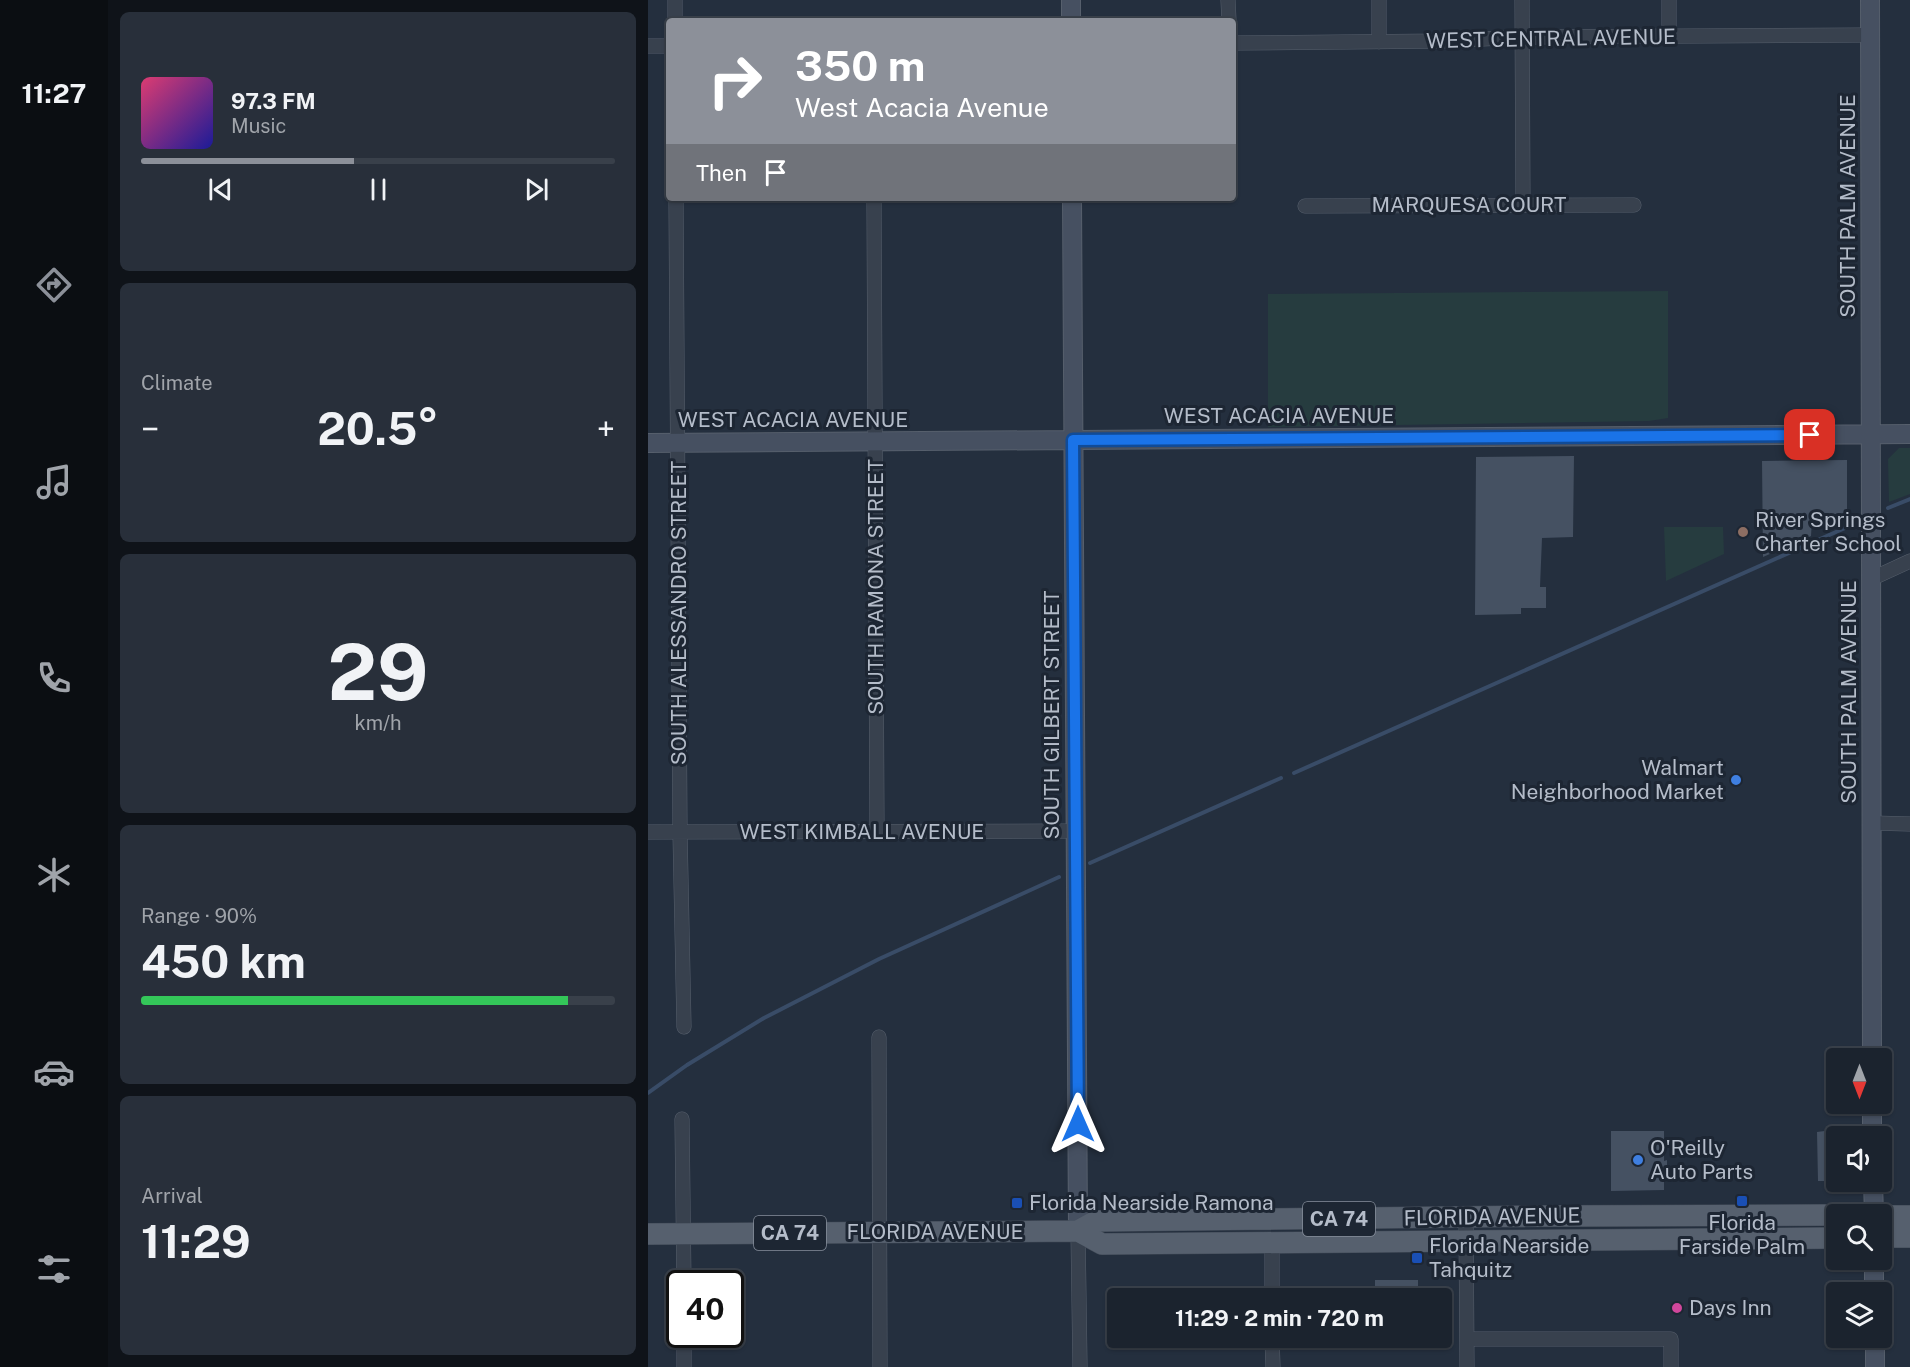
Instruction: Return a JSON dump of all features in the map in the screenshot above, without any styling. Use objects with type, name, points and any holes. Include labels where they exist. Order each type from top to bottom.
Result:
[{"type":"main road","name":"FLORIDA AVENUE","points":[[648,1234],[1078,1231],[1096,1221],[1826,1215]]},
{"type":"main road","points":[[1892,1216],[1910,1216]]},
{"type":"main road","points":[[1272,1243],[1277,1230],[1349,1229],[1375,1219]]},
{"type":"main road","name":"FLORIDA AVENUE","points":[[1078,1231],[1102,1244],[1826,1238]]},
{"type":"main road","points":[[1892,1238],[1910,1237]]},
{"type":"street","points":[[675,0],[675,18]]},
{"type":"street","points":[[1071,0],[1071,18]]},
{"type":"street","points":[[1228,0],[1228,18]]},
{"type":"street","points":[[1379,0],[1379,42]]},
{"type":"street","points":[[1522,0],[1523,205]]},
{"type":"street","points":[[1669,0],[1669,37]]},
{"type":"street","name":"SOUTH PALM AVENUE","points":[[1870,0],[1872,1048]]},
{"type":"street","name":"WEST CENTRAL AVENUE","points":[[1236,43],[1442,41],[1479,38],[1870,35]]},
{"type":"street","points":[[648,46],[666,46]]},
{"type":"street","name":"SOUTH ALESSANDRO STREET","points":[[676,201],[680,832],[684,1027]]},
{"type":"street","name":"SOUTH RAMONA STREET","points":[[873,201],[877,832]]},
{"type":"street","name":"SOUTH GILBERT STREET","points":[[1072,201],[1078,1231]]},
{"type":"street","name":"MARQUESA COURT","points":[[1305,206],[1634,205]]},
{"type":"street","name":"WEST ACACIA AVENUE","points":[[648,443],[1910,434]]},
{"type":"street","points":[[1871,579],[1910,561]]},
{"type":"street","points":[[1872,823],[1910,824]]},
{"type":"street","name":"WEST KIMBALL AVENUE","points":[[648,832],[1076,831]]},
{"type":"street","points":[[879,1037],[880,1367]]},
{"type":"street","points":[[682,1119],[684,1270]]},
{"type":"street","points":[[1466,1217],[1467,1367]]},
{"type":"street","points":[[1078,1231],[1080,1367]]},
{"type":"street","points":[[1272,1243],[1272,1288]]},
{"type":"street","points":[[1467,1338],[1671,1338],[1671,1367]]},
{"type":"street","points":[[684,1348],[684,1367]]},
{"type":"street","points":[[1272,1348],[1273,1367]]},
{"type":"street","points":[[1875,1348],[1875,1367]]},
{"type":"green space","points":[[1668,291],[1668,418],[1649,421],[1268,427],[1268,294]]},
{"type":"green space","points":[[1899,448],[1910,448],[1910,494],[1889,502],[1888,459]]},
{"type":"green space","points":[[1664,527],[1723,527],[1724,554],[1666,581]]},
{"type":"building","points":[[1574,456],[1573,537],[1542,538],[1540,587],[1546,587],[1546,608],[1521,608],[1521,614],[1475,615],[1476,457]]},
{"type":"building","points":[[1847,460],[1847,514],[1832,514],[1832,520],[1812,520],[1811,536],[1763,557],[1762,461]]},
{"type":"building","name":"O'Reilly Auto Parts","points":[[1611,1131],[1664,1131],[1664,1161],[1667,1160],[1667,1178],[1664,1178],[1664,1190],[1611,1191]]},
{"type":"building","points":[[1826,1131],[1826,1181],[1818,1181],[1817,1132]]},
{"type":"building","points":[[1375,1280],[1418,1280],[1418,1288],[1375,1288]]},
{"type":"waterway","points":[[1888,508],[1910,499]]},
{"type":"waterway","points":[[1294,773],[1854,524]]},
{"type":"waterway","points":[[1090,863],[1281,778]]},
{"type":"waterway","points":[[648,1093],[687,1065],[764,1018],[879,959],[1059,877]]},
{"type":"place","name":"River Springs Charter School","points":[[1743,532]]},
{"type":"place","name":"Walmart Neighborhood Market","points":[[1736,780]]},
{"type":"place","name":"O'Reilly Auto Parts","points":[[1638,1160]]},
{"type":"place","name":"Florida Farside Palm","points":[[1742,1201]]},
{"type":"place","name":"Florida Nearside Ramona","points":[[1017,1203]]},
{"type":"place","name":"Florida Nearside Tahquitz","points":[[1417,1258]]},
{"type":"place","name":"Days Inn","points":[[1677,1308]]},
{"type":"route","points":[[1078,1124],[1073,440],[1810,435]]}]
